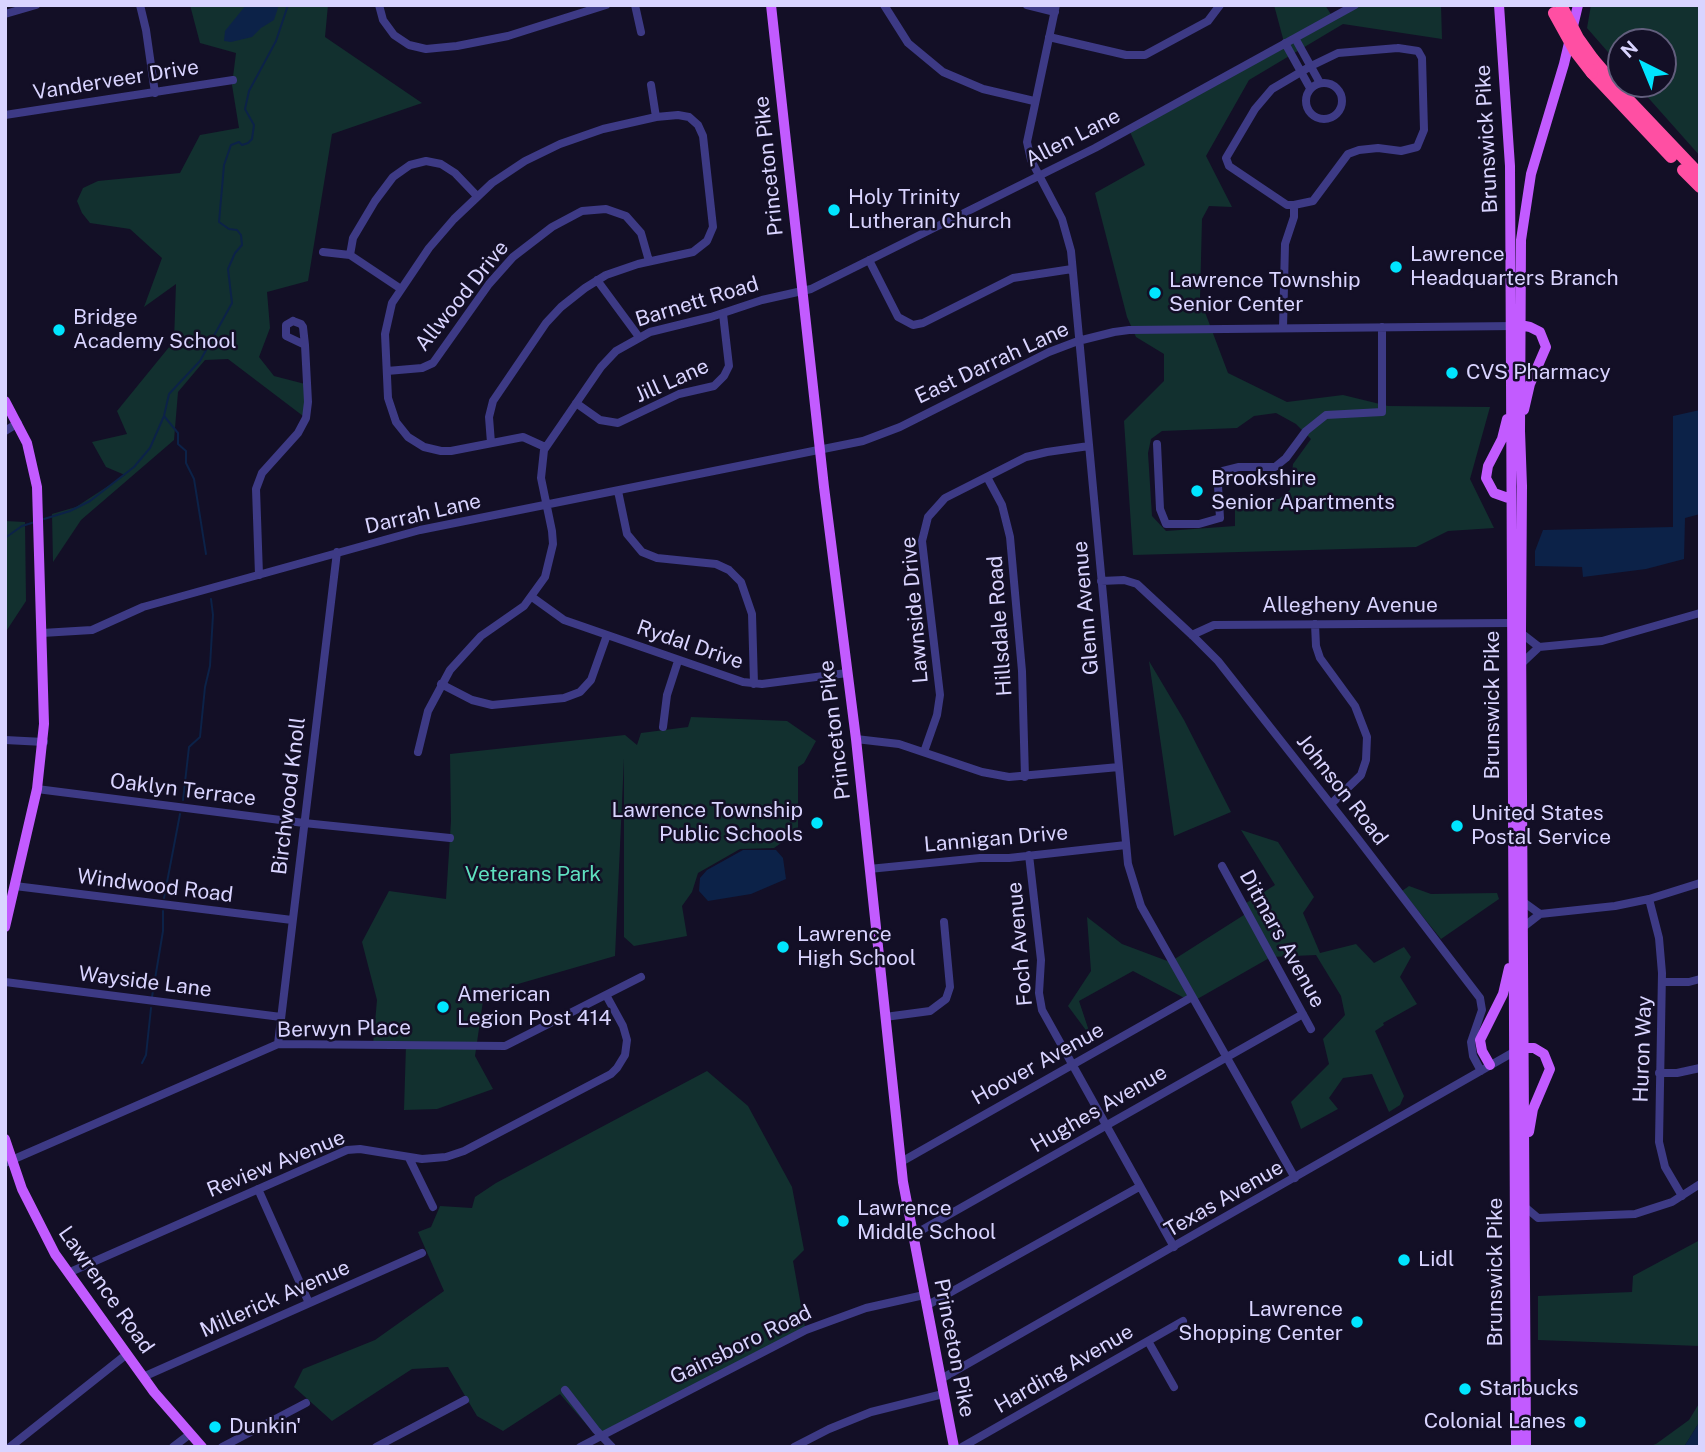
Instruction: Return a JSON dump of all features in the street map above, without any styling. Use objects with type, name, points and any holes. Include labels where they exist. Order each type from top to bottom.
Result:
[{"type":"highway","points":[[1556,8],[1622,93],[1700,175]]},
{"type":"highway","points":[[1556,8],[1575,51],[1592,73],[1700,187]]},
{"type":"main road","name":"Princeton Pike","points":[[771,5],[820,451],[856,739],[901,1162],[954,1447]]},
{"type":"main road","name":"Brunswick Pike","points":[[1499,5],[1510,160],[1520,431],[1512,623],[1513,939],[1525,1207],[1526,1447]]},
{"type":"main road","name":"Brunswick Pike","points":[[1516,1447],[1522,928],[1521,632],[1518,494],[1511,391],[1521,240],[1527,192],[1578,5]]},
{"type":"main road","points":[[1515,326],[1530,327],[1540,332],[1546,347],[1530,384],[1520,431]]},
{"type":"main road","points":[[1511,391],[1502,439],[1488,467],[1486,478],[1494,493],[1518,494]]},
{"type":"main road","points":[[5,401],[18,423],[34,471],[38,521],[44,741],[37,789],[5,927]]},
{"type":"main road","points":[[1490,1065],[1482,1051],[1480,1040],[1503,994],[1513,939]]},
{"type":"main road","points":[[1519,1049],[1534,1048],[1544,1054],[1550,1069],[1533,1109],[1524,1168]]},
{"type":"main road","name":"Lawrence Road","points":[[5,1139],[8,1162],[35,1218],[68,1273],[143,1377],[202,1447]]},
{"type":"street","points":[[5,13],[36,5]]},
{"type":"street","points":[[140,5],[155,93]]},
{"type":"street","points":[[379,5],[383,20],[394,35],[409,45],[426,49],[508,36],[606,5]]},
{"type":"street","points":[[635,5],[641,32]]},
{"type":"street","points":[[884,5],[908,43],[943,72],[983,89],[1034,101]]},
{"type":"street","points":[[1027,5],[1056,9]]},
{"type":"street","points":[[1049,37],[1126,55],[1145,55],[1208,21],[1220,5]]},
{"type":"street","name":"Allen Lane","points":[[803,292],[1095,148],[1355,5]]},
{"type":"street","name":"Glenn Avenue","points":[[1056,9],[1027,142],[1031,160],[1067,233],[1131,878],[1141,906],[1295,1178]]},
{"type":"street","points":[[1295,38],[1320,83]]},
{"type":"street","points":[[1286,43],[1310,88]]},
{"type":"street","points":[[1398,48],[1418,51],[1422,58],[1424,130],[1417,147],[1401,151],[1359,149],[1348,154],[1313,201],[1287,205],[1229,166],[1227,158],[1255,109],[1272,89],[1311,66],[1338,53],[1398,48]]},
{"type":"street","name":"Vanderveer Drive","points":[[5,115],[233,80]]},
{"type":"street","points":[[1320,83],[1332,84],[1341,93],[1342,105],[1335,116],[1324,119],[1312,116],[1305,100],[1310,88],[1320,83]]},
{"type":"street","points":[[651,85],[656,117]]},
{"type":"street","points":[[418,752],[428,712],[441,684],[470,647],[514,614],[532,597],[545,577],[551,556],[552,531],[541,468],[545,447],[523,436],[491,443],[441,451],[415,443],[401,430],[392,414],[387,371],[386,324],[392,303],[441,233],[477,196],[506,173],[560,144],[603,129],[656,117],[689,117],[701,131],[704,146],[712,218],[711,234],[703,246],[692,252],[623,268],[597,280],[572,297],[546,323],[493,401],[489,417],[491,443]]},
{"type":"street","points":[[350,255],[353,238],[375,201],[393,177],[410,165],[426,161],[449,168],[477,196]]},
{"type":"street","points":[[1283,328],[1285,244],[1294,217],[1294,205]]},
{"type":"street","name":"Allwood Drive","points":[[387,371],[422,368],[433,363],[489,284],[513,257],[545,231],[582,211],[606,209],[626,216],[641,233],[649,261]]},
{"type":"street","points":[[323,252],[350,255],[401,289]]},
{"type":"street","points":[[869,260],[898,317],[913,325],[923,323],[1013,278],[1072,269]]},
{"type":"street","points":[[597,280],[639,337]]},
{"type":"street","name":"Barnett Road","points":[[545,447],[608,358],[639,337],[762,300],[803,292]]},
{"type":"street","name":"Jill Lane","points":[[576,402],[600,420],[618,422],[679,394],[714,386],[729,366],[723,313]]},
{"type":"street","name":"East Darrah Lane","points":[[820,451],[863,441],[900,427],[1049,352],[1079,341],[1129,330],[1515,326]]},
{"type":"street","points":[[1157,444],[1160,509],[1166,524],[1199,524],[1220,518],[1218,486],[1223,471],[1239,467],[1275,467],[1286,458],[1307,431],[1326,415],[1382,412],[1382,327]]},
{"type":"street","points":[[259,575],[256,489],[262,473],[298,433],[306,418],[308,402],[304,345]]},
{"type":"street","points":[[5,430],[18,423]]},
{"type":"street","name":"Lawnside Drive","points":[[924,752],[937,715],[940,695],[922,532],[928,517],[939,502],[1037,454],[1089,446]]},
{"type":"street","name":"Darrah Lane","points":[[42,633],[92,630],[143,607],[420,530],[820,451]]},
{"type":"street","name":"Hillsdale Road","points":[[987,477],[1002,505],[1010,537],[1022,671],[1025,777]]},
{"type":"street","points":[[618,491],[627,534],[642,552],[657,558],[716,564],[729,570],[741,582],[752,614],[754,684]]},
{"type":"street","name":"Birchwood Knoll","points":[[278,1044],[337,552]]},
{"type":"street","name":"Johnson Road","points":[[1101,581],[1124,580],[1138,584],[1192,635],[1218,662],[1331,804],[1480,998],[1482,1010],[1471,1042],[1473,1056],[1481,1071]]},
{"type":"street","name":"Rydal Drive","points":[[532,597],[564,620],[730,679],[754,684],[848,673]]},
{"type":"street","points":[[1521,664],[1539,647],[1602,641],[1700,613]]},
{"type":"street","name":"Allegheny Avenue","points":[[1192,635],[1214,625],[1512,623]]},
{"type":"street","points":[[1315,624],[1317,652],[1355,706],[1367,737],[1367,760],[1360,775],[1331,804]]},
{"type":"street","points":[[1521,632],[1539,647]]},
{"type":"street","points":[[441,684],[472,700],[492,705],[564,698],[580,691],[591,680],[607,635]]},
{"type":"street","points":[[663,727],[667,695],[678,661]]},
{"type":"street","points":[[856,739],[894,743],[982,772],[1025,777],[1119,767]]},
{"type":"street","points":[[5,740],[44,741]]},
{"type":"street","name":"Oaklyn Terrace","points":[[37,789],[304,823],[450,838]]},
{"type":"street","name":"Lannigan Drive","points":[[870,869],[1126,845]]},
{"type":"street","name":"Foch Avenue","points":[[1030,855],[1041,960],[1040,1002],[1045,1019],[1174,1247]]},
{"type":"street","name":"Ditmars Avenue","points":[[1222,866],[1311,1029]]},
{"type":"street","points":[[1522,928],[1540,914],[1593,910],[1649,899],[1700,883]]},
{"type":"street","name":"Windwood Road","points":[[15,886],[292,920]]},
{"type":"street","name":"Huron Way","points":[[1649,899],[1659,938],[1662,982],[1659,1142],[1665,1167],[1682,1196]]},
{"type":"street","points":[[1522,901],[1540,914]]},
{"type":"street","points":[[885,1017],[923,1013],[935,1009],[946,999],[950,987],[944,922]]},
{"type":"street","name":"Berwyn Place","points":[[8,1162],[278,1044],[505,1046],[638,978]]},
{"type":"street","points":[[1662,982],[1689,982],[1700,979]]},
{"type":"street","name":"Wayside Lane","points":[[5,982],[281,1017]]},
{"type":"street","name":"Review Avenue","points":[[68,1273],[353,1149],[434,1159],[458,1153],[611,1074],[625,1055],[627,1040],[623,1026],[606,995]]},
{"type":"street","name":"Hoover Avenue","points":[[901,1162],[1192,998]]},
{"type":"street","name":"Hughes Avenue","points":[[913,1235],[1303,1014]]},
{"type":"street","name":"Texas Avenue","points":[[941,1379],[1519,1049]]},
{"type":"street","points":[[1659,1073],[1700,1068]]},
{"type":"street","points":[[409,1158],[433,1207]]},
{"type":"street","points":[[1525,1207],[1538,1218],[1635,1214],[1659,1208],[1700,1184]]},
{"type":"street","points":[[926,1306],[1139,1187]]},
{"type":"street","points":[[258,1189],[309,1303]]},
{"type":"street","points":[[1525,1231],[1538,1218]]},
{"type":"street","name":"Millerick Avenue","points":[[143,1377],[422,1253]]},
{"type":"street","name":"Gainsboro Road","points":[[580,1447],[810,1328],[866,1308],[924,1295]]},
{"type":"street","name":"Harding Avenue","points":[[962,1447],[1183,1321]]},
{"type":"street","points":[[1148,1341],[1174,1387]]},
{"type":"street","points":[[10,1447],[127,1354]]},
{"type":"street","points":[[565,1390],[612,1447]]},
{"type":"street","points":[[794,1447],[871,1412],[943,1394]]},
{"type":"street","points":[[376,1447],[465,1400]]},
{"type":"street","points":[[222,1447],[306,1403]]},
{"type":"street","points":[[173,1447],[190,1434]]},
{"type":"green space","points":[[190,5],[328,5],[325,37],[422,103],[332,134],[308,281],[267,292],[270,328],[259,357],[274,376],[305,384],[307,419],[228,359],[205,360],[178,392],[174,440],[81,520],[53,562],[52,514],[76,507],[125,475],[106,467],[92,442],[127,434],[117,411],[174,341],[176,284],[144,307],[162,258],[130,229],[90,223],[77,201],[83,188],[98,181],[180,173],[200,135],[239,128],[232,85],[236,53],[200,43]]},
{"type":"green space","points":[[1274,5],[1325,5],[1334,19],[1359,5],[1441,5],[1442,39],[1343,24],[1249,80],[1206,156],[1232,207],[1209,206],[1202,219],[1200,299],[1228,373],[1287,402],[1343,395],[1388,406],[1490,407],[1470,479],[1494,528],[1448,531],[1416,547],[1133,555],[1124,421],[1164,381],[1164,354],[1136,337],[1127,317],[1095,193],[1145,165],[1130,132],[1285,46]],"holes":[[[1276,413],[1296,424],[1311,439],[1293,464],[1290,490],[1279,499],[1246,498],[1235,508],[1235,526],[1166,531],[1152,516],[1148,453],[1151,439],[1162,431],[1237,428],[1254,416]]]},
{"type":"green space","points":[[1591,5],[1700,5],[1700,156],[1648,98],[1677,98],[1677,28],[1607,28],[1607,51],[1587,28]]},
{"type":"green space","points":[[5,521],[25,522],[26,601],[5,633]]},
{"type":"green space","points":[[1149,661],[1184,720],[1231,812],[1174,836]]},
{"type":"green space","name":"Veterans Park","points":[[691,717],[787,721],[816,741],[804,763],[798,767],[798,831],[774,848],[740,849],[698,873],[692,892],[682,906],[687,936],[634,946],[624,937],[624,758],[615,956],[511,986],[483,1001],[475,1056],[493,1089],[437,1109],[404,1110],[406,1045],[373,1045],[377,1000],[362,942],[389,891],[446,899],[451,821],[450,754],[625,735],[637,745],[641,733],[688,727]]},
{"type":"green space","points":[[1241,830],[1278,842],[1314,897],[1303,913],[1320,953],[1356,944],[1374,963],[1404,947],[1411,957],[1400,977],[1417,1004],[1383,1023],[1384,1025],[1375,1031],[1404,1096],[1400,1105],[1389,1112],[1372,1074],[1343,1078],[1329,1098],[1338,1109],[1301,1129],[1291,1102],[1329,1064],[1323,1039],[1345,1015],[1341,996],[1316,955],[1271,957],[1192,1002],[1133,971],[1079,1001],[1091,1037],[1068,1006],[1091,971],[1087,917],[1122,944],[1170,962],[1247,913],[1243,905],[1275,885]]},
{"type":"green space","points":[[1409,886],[1431,894],[1497,893],[1499,899],[1441,939],[1402,891]]},
{"type":"green space","points":[[707,1071],[748,1106],[792,1187],[804,1250],[793,1261],[806,1333],[599,1439],[560,1394],[503,1431],[477,1416],[448,1367],[412,1369],[332,1421],[294,1387],[303,1369],[375,1340],[444,1291],[418,1232],[431,1227],[440,1206],[472,1208],[475,1197],[496,1183]]},
{"type":"green space","points":[[1700,1240],[1700,1346],[1538,1340],[1538,1296],[1632,1292],[1633,1276]]},
{"type":"green space","points":[[1700,1402],[1700,1421],[1684,1447],[1647,1447],[1656,1444],[1689,1420]]},
{"type":"water","points":[[246,5],[279,5],[274,20],[252,37],[224,41],[225,31]]},
{"type":"water","points":[[1700,410],[1700,514],[1685,518],[1684,559],[1646,569],[1583,577],[1582,567],[1535,566],[1535,551],[1543,530],[1673,527],[1673,416]]},
{"type":"water","points":[[743,850],[776,850],[783,858],[786,879],[751,894],[708,901],[699,891],[700,878],[707,870]]},
{"type":"water","points":[[1700,1421],[1700,1447],[1684,1447]]},
{"type":"waterway","points":[[44,519],[90,501],[134,467],[150,448],[164,416],[169,394],[200,361],[232,303],[228,269],[242,245],[241,235],[237,230],[229,229],[219,222],[224,165],[231,145],[239,142],[242,145],[252,139],[254,125],[245,109],[249,91],[276,41],[288,5]]},
{"type":"waterway","points":[[164,416],[178,433],[178,444],[186,451],[186,463],[194,479],[206,554]]},
{"type":"waterway","points":[[5,538],[22,526],[35,522]]},
{"type":"waterway","points":[[183,800],[189,747],[200,737],[210,666],[213,615],[211,599]]},
{"type":"waterway","points":[[164,898],[180,814]]},
{"type":"waterway","points":[[152,997],[163,931],[163,911]]},
{"type":"waterway","points":[[142,1063],[146,1055],[151,1008]]},
{"type":"place","name":"Holy Trinity Lutheran Church","points":[[834,210]]},
{"type":"place","name":"Lawrence Headquarters Branch","points":[[1396,267]]},
{"type":"place","name":"Lawrence Township Senior Center","points":[[1155,293]]},
{"type":"place","name":"Bridge Academy School","points":[[59,330]]},
{"type":"place","name":"CVS Pharmacy","points":[[1452,373]]},
{"type":"place","name":"Brookshire Senior Apartments","points":[[1197,491]]},
{"type":"place","name":"Lawrence Township Public Schools","points":[[817,823]]},
{"type":"place","name":"United States Postal Service","points":[[1457,826]]},
{"type":"place","name":"Lawrence High School","points":[[783,947]]},
{"type":"place","name":"American Legion Post 414","points":[[443,1007]]},
{"type":"place","name":"Lawrence Middle School","points":[[843,1221]]},
{"type":"place","name":"Lidl","points":[[1404,1260]]},
{"type":"place","name":"Lawrence Shopping Center","points":[[1357,1322]]},
{"type":"place","name":"Starbucks","points":[[1465,1389]]},
{"type":"place","name":"Colonial Lanes","points":[[1580,1422]]},
{"type":"place","name":"Dunkin'","points":[[215,1427]]}]
